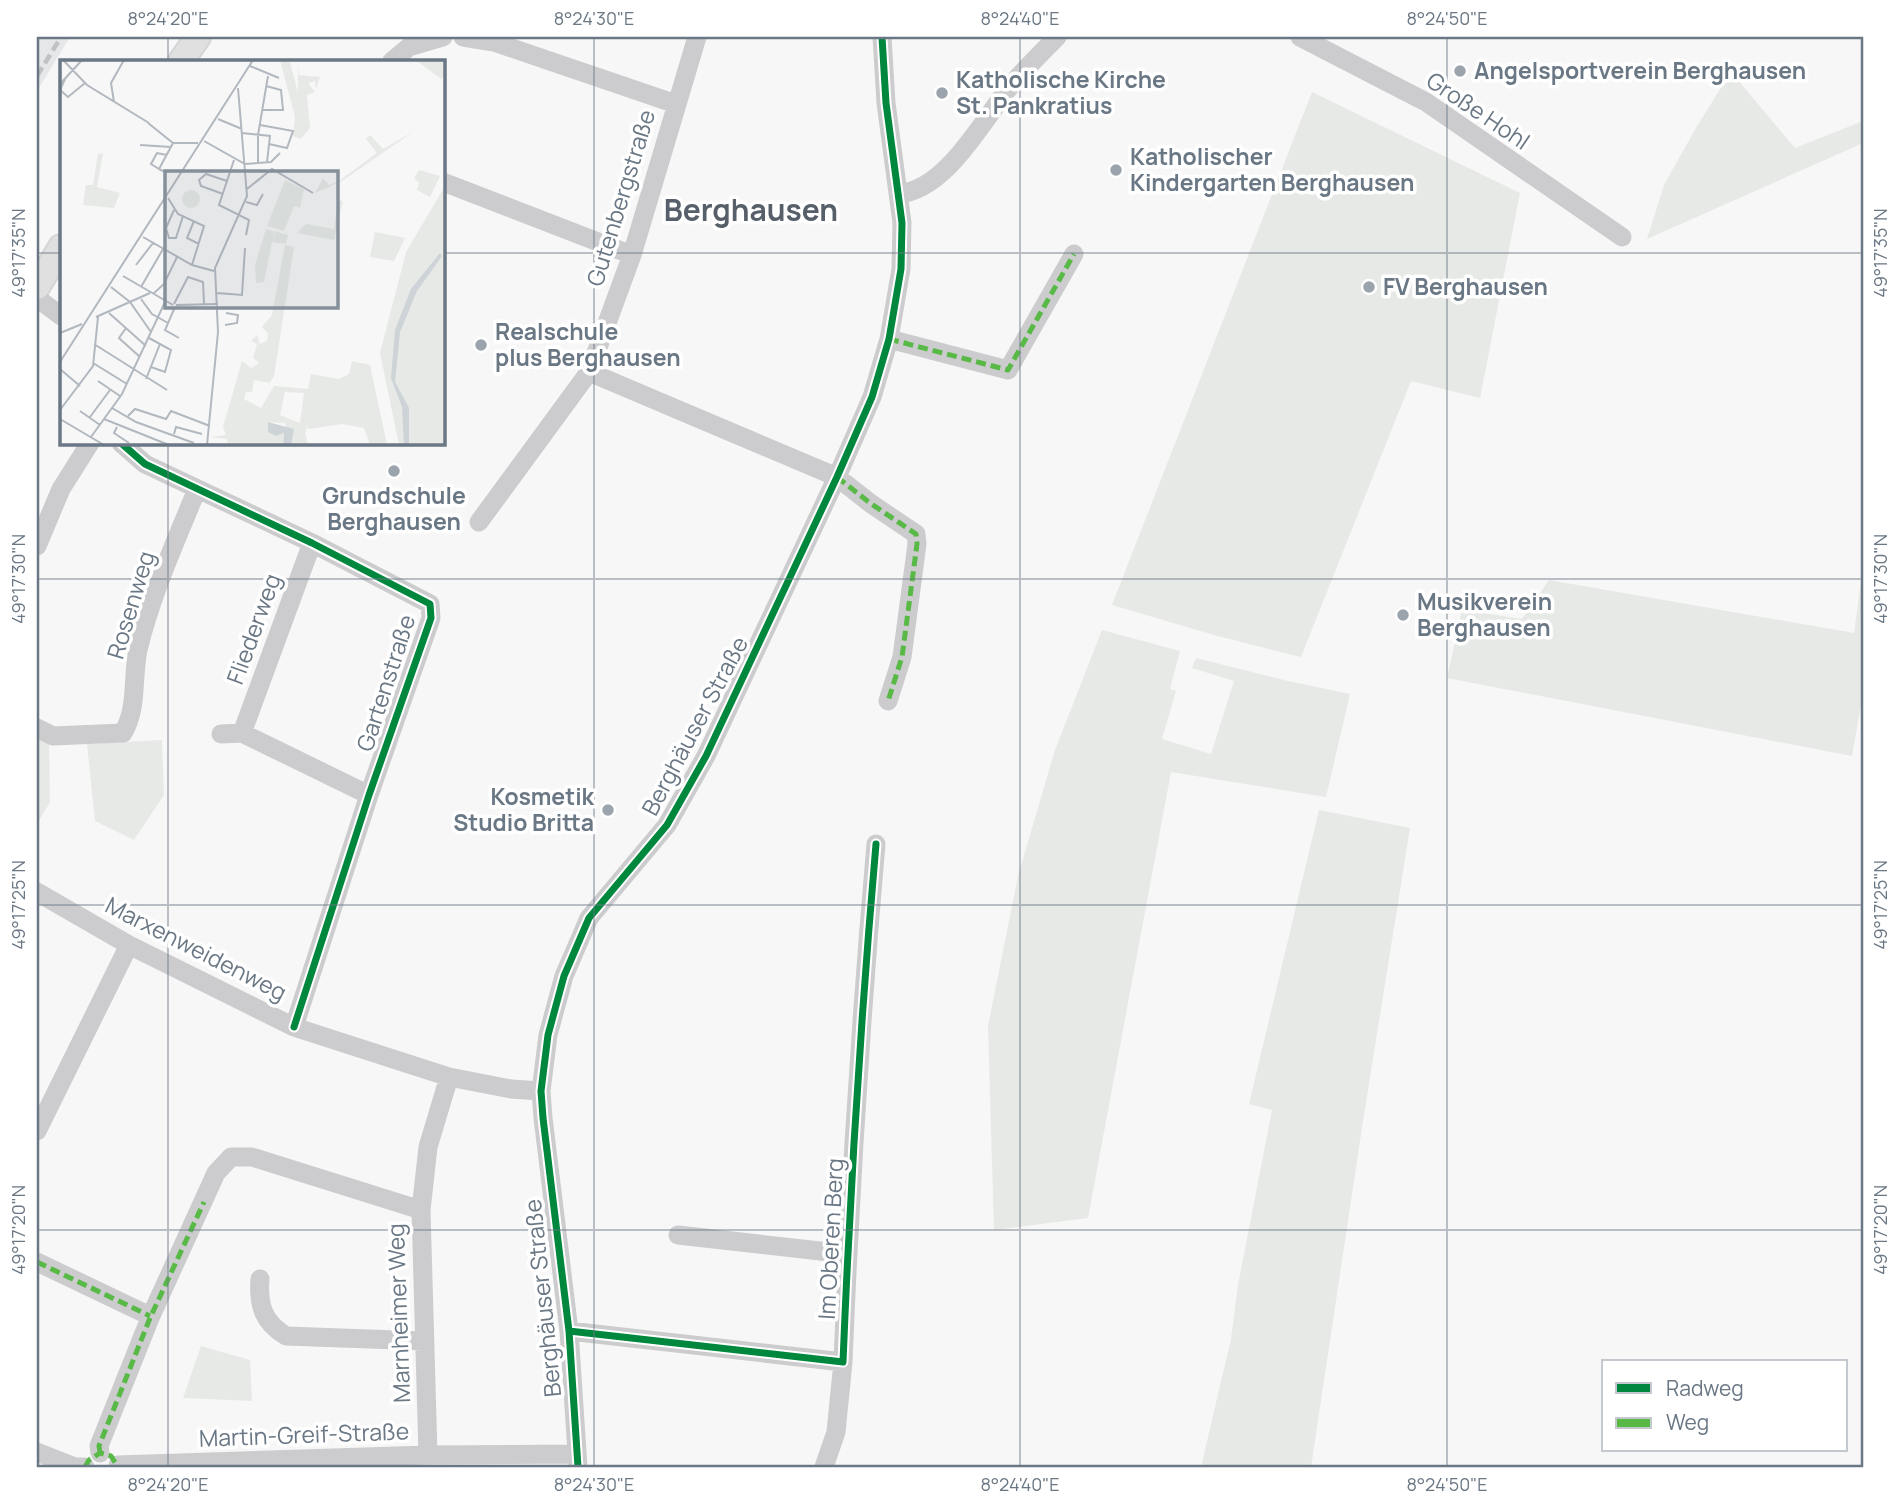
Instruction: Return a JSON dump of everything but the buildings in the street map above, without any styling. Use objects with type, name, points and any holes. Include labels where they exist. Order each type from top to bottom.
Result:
[{"type":"main road","points":[[182,60],[198,37]]},
{"type":"main road","points":[[37,287],[60,249]]},
{"type":"street","points":[[393,60],[409,47],[443,37]]},
{"type":"street","points":[[463,37],[494,42],[676,104]]},
{"type":"street","name":"Gutenbergstraße","points":[[479,522],[589,372],[632,255],[697,37]]},
{"type":"street","name":"Berghäuser Straße","points":[[577,1461],[569,1331],[541,1091],[546,1047],[564,976],[589,918],[667,825],[694,779],[745,678],[872,397],[889,339],[901,269],[902,223],[886,103],[881,37]]},
{"type":"street","points":[[898,194],[912,193],[923,187],[951,164],[1013,83],[1057,37]]},
{"type":"street","name":"Große Hohl","points":[[1300,37],[1426,102],[1622,237]]},
{"type":"street","points":[[444,182],[632,255]]},
{"type":"street","points":[[889,339],[1008,370],[1074,254]]},
{"type":"street","points":[[37,299],[60,315]]},
{"type":"street","points":[[589,372],[838,477],[870,503],[916,534],[909,618],[902,657],[888,701]]},
{"type":"street","points":[[37,546],[61,489],[89,444]]},
{"type":"street","name":"Gartenstraße","points":[[122,444],[145,464],[312,543],[430,604],[430,618],[294,1027]]},
{"type":"street","name":"Rosenweg","points":[[37,729],[54,736],[123,733],[131,720],[138,651],[151,609],[197,489]]},
{"type":"street","name":"Fliederweg","points":[[242,733],[312,543]]},
{"type":"street","points":[[221,734],[242,733],[369,795]]},
{"type":"street","name":"Im Oberen Berg","points":[[824,1467],[836,1432],[844,1362],[865,971],[876,844]]},
{"type":"street","name":"Marxenweidenweg","points":[[37,892],[128,945],[294,1027],[449,1077],[511,1089],[541,1091]]},
{"type":"street","points":[[37,1131],[128,945]]},
{"type":"street","name":"Marnheimer Weg","points":[[428,1455],[421,1210],[428,1147],[449,1077]]},
{"type":"street","name":"Marnheimer Weg","points":[[100,1453],[99,1446],[150,1316],[216,1173],[231,1157],[252,1157],[421,1210]]},
{"type":"street","name":"Im Oberen Berg","points":[[678,1235],[848,1254]]},
{"type":"street","points":[[37,1262],[150,1316]]},
{"type":"street","points":[[260,1279],[258,1299],[271,1326],[286,1336],[425,1341]]},
{"type":"street","points":[[569,1331],[844,1362]]},
{"type":"street","points":[[37,1452],[75,1467],[85,1467],[89,1460],[100,1453]]},
{"type":"street","name":"Martin-Greif-Straße","points":[[100,1453],[111,1456],[118,1466],[428,1455],[492,1461],[577,1461]]},
{"type":"shaded area","points":[[70,37],[37,91],[37,39]]},
{"type":"shaded area","points":[[1731,72],[1795,148],[1863,121],[1863,143],[1647,239],[1664,185]]},
{"type":"shaded area","name":"FV Berghausen","points":[[1312,92],[1520,193],[1480,398],[1411,381],[1301,657],[1112,605]]},
{"type":"shaded area","points":[[1863,567],[1863,693],[1852,756],[1447,678],[1462,610],[1522,619],[1549,580],[1854,633]]},
{"type":"shaded area","points":[[1102,630],[1180,651],[1170,689],[1176,691],[1162,739],[1211,754],[1234,681],[1192,668],[1196,658],[1350,694],[1326,797],[1171,772],[1088,1218],[994,1230],[988,1026],[1018,876],[1055,750]]},
{"type":"shaded area","points":[[37,738],[49,742],[50,802],[37,824]]},
{"type":"shaded area","points":[[162,740],[164,795],[134,840],[95,821],[87,744]]},
{"type":"shaded area","points":[[1319,810],[1410,828],[1311,1467],[1201,1467],[1231,1339],[1238,1285],[1272,1110],[1249,1104]]},
{"type":"shaded area","points":[[201,1346],[250,1360],[252,1401],[183,1398]]},
{"type":"railway","points":[[37,76],[61,37]]},
{"type":"marked path","points":[[889,339],[1008,370],[1074,254]]},
{"type":"marked path","points":[[837,477],[916,534],[917,544],[902,657],[888,701]]},
{"type":"marked path","points":[[100,1453],[99,1446],[150,1318],[204,1202]]},
{"type":"marked path","points":[[37,1262],[150,1316]]},
{"type":"marked path","points":[[85,1467],[89,1460],[100,1453],[111,1456],[118,1467]]},
{"type":"cycle path","points":[[578,1467],[569,1331],[541,1091],[548,1035],[564,976],[589,918],[667,825],[706,756],[872,397],[889,339],[901,269],[902,223],[886,103],[882,37]]},
{"type":"cycle path","points":[[122,444],[145,464],[312,543],[430,604],[431,618],[369,795],[294,1027]]},
{"type":"cycle path","points":[[569,1331],[843,1362],[856,1103],[876,844]]},
{"type":"place","name":"Angelsportverein Berghausen","points":[[1460,71]]},
{"type":"place","name":"Katholische Kirche St. Pankratius","points":[[942,93]]},
{"type":"place","name":"Katholischer Kindergarten Berghausen","points":[[1116,170]]},
{"type":"place","name":"FV Berghausen","points":[[1369,287]]},
{"type":"place","name":"Realschule plus Berghausen","points":[[481,345]]},
{"type":"place","name":"Grundschule Berghausen","points":[[394,471]]},
{"type":"place","name":"Musikverein Berghausen","points":[[1403,615]]},
{"type":"place","name":"Kosmetik Studio Britta","points":[[608,810]]},
{"type":"district","name":"Berghausen","points":[[751,211]]}]
